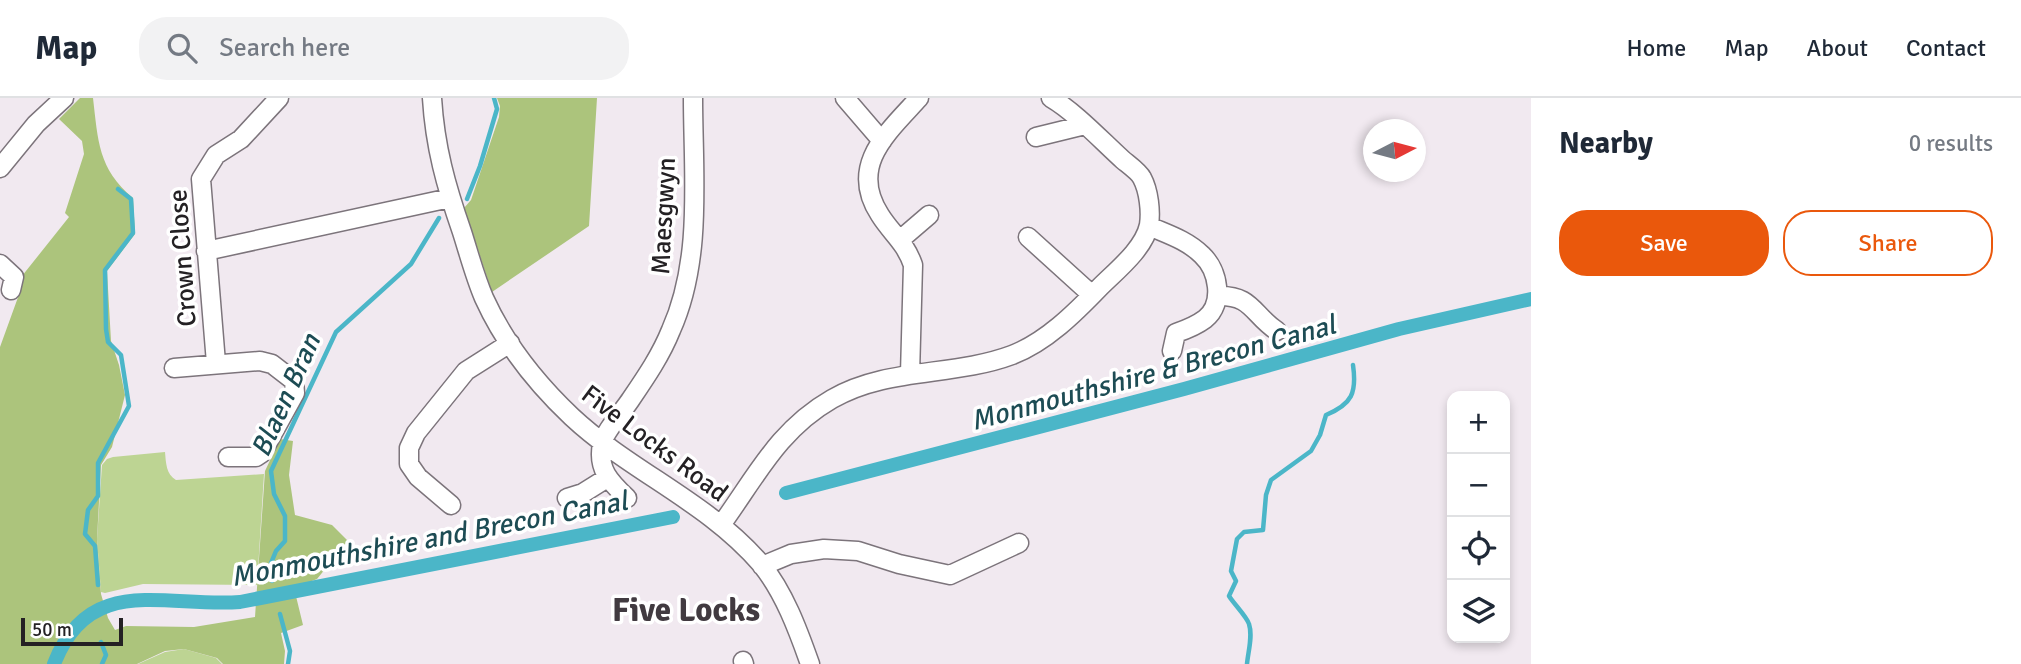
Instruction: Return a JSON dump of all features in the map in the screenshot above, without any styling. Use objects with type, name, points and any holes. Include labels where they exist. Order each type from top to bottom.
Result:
[{"type":"street","points":[[0,168],[36,124],[64,98]]},
{"type":"street","name":"Crown Close","points":[[216,363],[201,179],[216,155],[241,139],[279,98]]},
{"type":"street","name":"Five Locks Road","points":[[432,98],[435,137],[450,198],[484,297],[510,343],[541,384],[602,441],[736,538],[762,566],[798,630],[810,664]]},
{"type":"street","name":"Maesgwyn","points":[[602,441],[649,372],[672,329],[688,279],[693,230],[693,98]]},
{"type":"street","points":[[845,98],[882,141]]},
{"type":"street","points":[[910,374],[913,265],[901,239],[880,215],[867,185],[872,154],[919,98]]},
{"type":"street","points":[[721,526],[768,455],[799,421],[832,399],[867,383],[965,367],[1012,355],[1049,335],[1129,257],[1149,226],[1149,201],[1142,177],[1051,98]]},
{"type":"street","points":[[1036,137],[1085,125]]},
{"type":"street","points":[[206,251],[450,198]]},
{"type":"street","points":[[901,239],[929,215]]},
{"type":"street","points":[[1149,226],[1182,240],[1204,256],[1215,276],[1218,296],[1213,310],[1205,319],[1176,333],[1172,351]]},
{"type":"street","points":[[1028,237],[1092,295]]},
{"type":"street","points":[[0,264],[14,277],[11,290]]},
{"type":"street","points":[[1218,296],[1242,298],[1277,331]]},
{"type":"street","points":[[451,505],[418,477],[409,464],[409,448],[416,433],[466,371],[510,343]]},
{"type":"street","points":[[174,368],[260,361],[272,364],[294,381],[295,393],[262,453],[256,457],[228,457]]},
{"type":"street","points":[[602,441],[601,463],[607,478],[627,498]]},
{"type":"street","points":[[566,498],[583,493],[607,478]]},
{"type":"street","points":[[762,566],[791,554],[824,548],[858,551],[899,565],[950,575],[1019,543]]},
{"type":"green space","points":[[80,98],[93,98],[99,140],[106,165],[121,187],[133,198],[135,234],[107,271],[111,341],[125,395],[112,447],[101,465],[97,539],[101,594],[108,618],[115,630],[126,626],[194,627],[255,617],[265,471],[280,439],[293,441],[289,475],[295,515],[332,525],[348,541],[317,579],[294,588],[303,625],[281,633],[285,651],[284,664],[223,664],[217,658],[184,649],[165,651],[137,664],[0,664],[0,347],[21,289],[22,276],[69,217],[65,213],[84,154],[82,141],[59,119]]},
{"type":"green space","points":[[497,98],[597,98],[589,226],[492,292],[464,208],[471,200],[499,117],[500,106]]},
{"type":"green space","points":[[165,452],[168,471],[176,480],[264,474],[257,585],[143,584],[101,592],[97,539],[102,465],[113,457]]},
{"type":"green space","points":[[184,649],[216,658],[222,664],[138,664],[165,652]]},
{"type":"waterway","name":"Blaen Bran","points":[[467,199],[497,109],[494,98]]},
{"type":"waterway","points":[[98,585],[95,546],[85,534],[88,510],[98,496],[98,463],[129,406],[121,355],[108,342],[106,329],[105,270],[133,233],[131,199],[118,189]]},
{"type":"waterway","name":"Blaen Bran","points":[[272,581],[271,563],[276,551],[285,541],[285,516],[274,494],[271,471],[336,332],[411,264],[439,218]]},
{"type":"waterway","name":"Monmouthshire & Brecon Canal","points":[[786,493],[1184,389],[1399,329],[1531,299]]},
{"type":"waterway","points":[[1247,664],[1249,624],[1229,596],[1236,581],[1231,571],[1237,539],[1244,532],[1263,530],[1266,495],[1271,480],[1311,451],[1320,435],[1326,415],[1347,402],[1353,390],[1353,365]]},
{"type":"waterway","name":"Monmouthshire and Brecon Canal","points":[[54,664],[69,635],[87,616],[109,606],[132,601],[158,600],[240,602],[673,517]]},
{"type":"waterway","name":"Blaen Bran","points":[[280,614],[290,651],[288,664]]},
{"type":"waterway","points":[[101,642],[106,655],[102,664]]},
{"type":"district","name":"Five Locks","points":[[686,609]]}]
